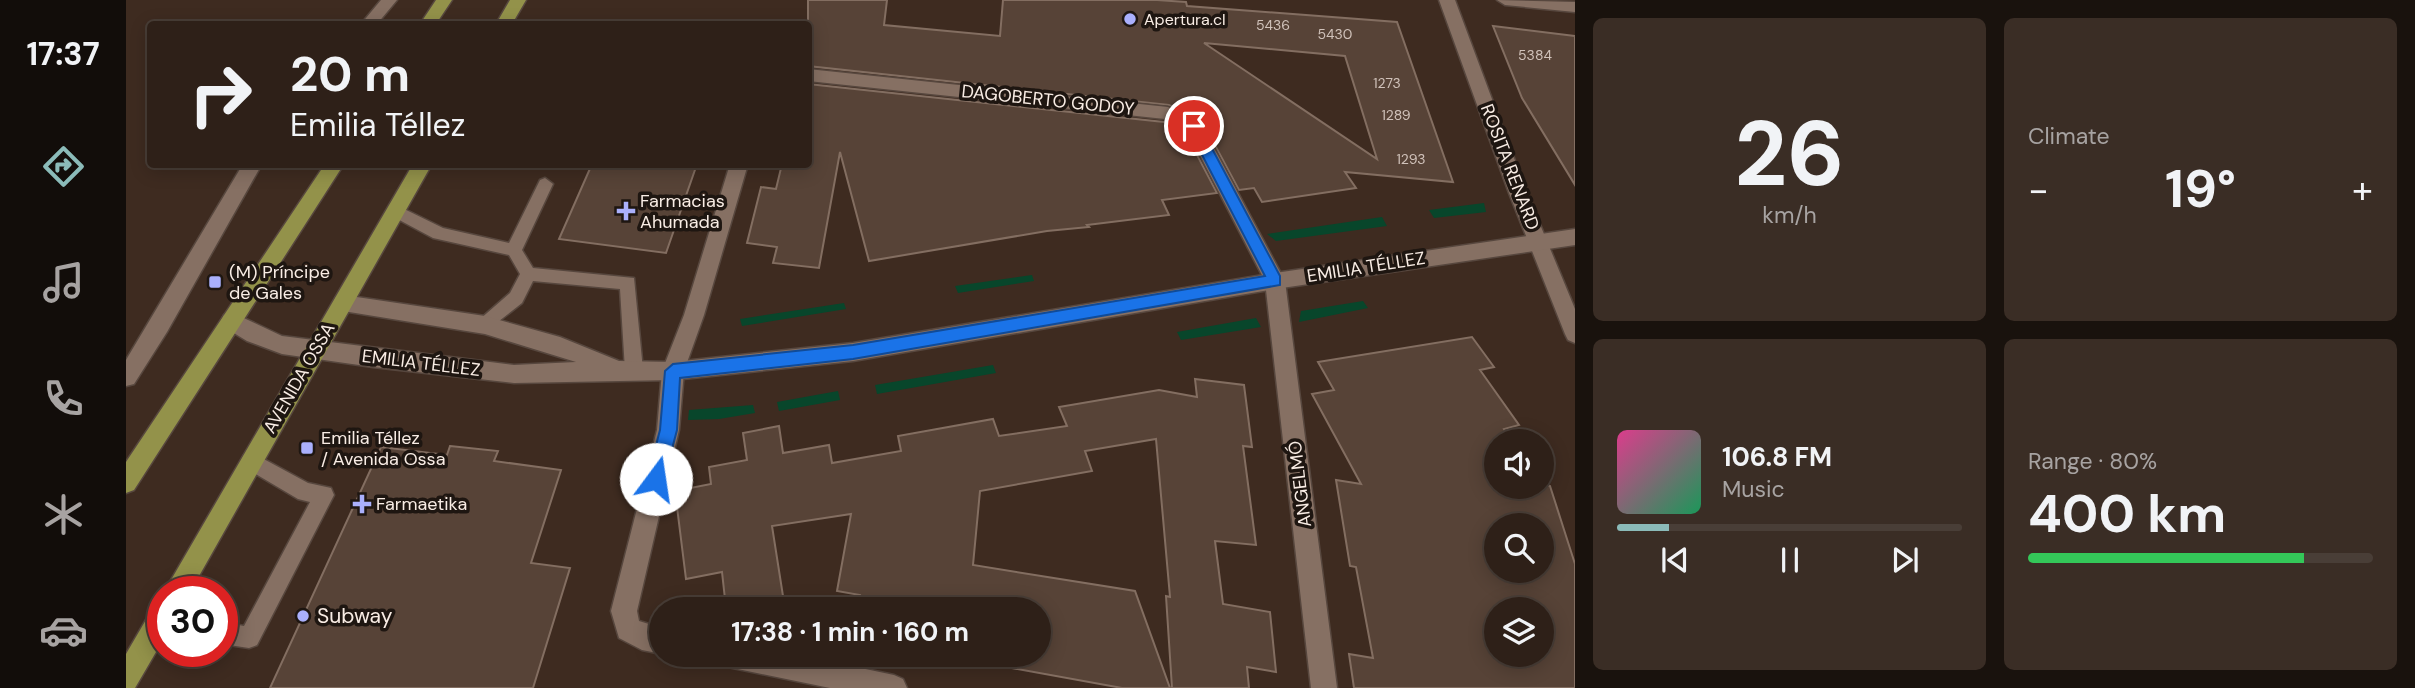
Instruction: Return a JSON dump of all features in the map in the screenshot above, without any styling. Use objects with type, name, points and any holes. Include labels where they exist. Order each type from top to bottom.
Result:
[{"type":"main road","points":[[430,21],[444,0]]},
{"type":"main road","points":[[506,21],[518,0]]},
{"type":"main road","points":[[126,482],[332,168]]},
{"type":"main road","name":"AVENIDA OSSA","points":[[185,576],[421,168]]},
{"type":"main road","points":[[126,679],[147,647]]},
{"type":"street","points":[[372,21],[389,0]]},
{"type":"street","name":"ROSITA RENARD","points":[[1447,0],[1518,193],[1575,334]]},
{"type":"street","points":[[1505,0],[1575,7]]},
{"type":"street","name":"DAGOBERTO GODOY","points":[[812,75],[1168,113],[1184,119],[1194,126],[1230,190],[1275,281]]},
{"type":"street","points":[[126,377],[144,353],[229,200],[250,168]]},
{"type":"street","points":[[649,638],[628,629],[624,611],[668,430],[673,371],[694,315],[737,168]]},
{"type":"street","name":"EMILIA TÉLLEZ","points":[[231,321],[254,335],[282,345],[514,374],[673,371],[853,352],[1275,281],[1575,237]]},
{"type":"street","name":"ANGELMÓ","points":[[1275,281],[1324,688]]},
{"type":"street","name":"EMILIA TÉLLEZ","points":[[343,303],[485,326],[560,346],[626,370]]},
{"type":"street","points":[[791,667],[894,688]]},
{"type":"lane","points":[[514,250],[545,184]]},
{"type":"lane","points":[[396,211],[439,234],[514,250],[528,274]]},
{"type":"lane","points":[[485,326],[516,298],[528,274]]},
{"type":"lane","points":[[528,274],[628,283],[626,370]]},
{"type":"lane","points":[[238,635],[249,637],[324,495],[305,492],[251,461]]},
{"type":"green space","points":[[1484,203],[1486,212],[1434,218],[1429,210]]},
{"type":"green space","points":[[1382,217],[1387,226],[1276,241],[1267,234]]},
{"type":"green space","points":[[1032,275],[1034,281],[958,293],[955,286]]},
{"type":"green space","points":[[1363,301],[1368,308],[1299,322],[1301,311]]},
{"type":"green space","points":[[844,303],[846,309],[742,326],[740,319]]},
{"type":"green space","points":[[1256,318],[1261,327],[1181,340],[1177,332]]},
{"type":"green space","points":[[993,365],[996,373],[877,394],[875,385]]},
{"type":"green space","points":[[838,391],[840,400],[779,411],[777,402]]},
{"type":"green space","points":[[753,405],[755,413],[719,419],[688,420],[689,410]]},
{"type":"building","points":[[808,0],[887,0],[884,25],[1000,36],[1003,0],[1157,0],[1186,2],[1187,6],[1397,22],[1453,182],[1345,172],[1356,188],[1262,202],[1254,188],[1239,190],[1202,121],[1169,105],[812,66],[812,21],[808,21]],"holes":[[[1204,43],[1345,56],[1377,159]]]},
{"type":"building","points":[[1493,26],[1575,36],[1575,185],[1522,98]]},
{"type":"building","points":[[812,84],[1164,122],[1185,132],[1217,193],[1162,200],[1169,215],[1047,231],[869,261],[840,152],[819,268],[773,263],[777,247],[747,243],[761,187],[776,189],[781,168],[812,168]]},
{"type":"building","name":"Farmacias Ahumada","points":[[590,168],[696,168],[666,253],[559,239]]},
{"type":"building","points":[[1472,337],[1494,367],[1480,370],[1519,425],[1504,429],[1484,429],[1484,499],[1554,498],[1575,564],[1575,688],[1354,688],[1349,654],[1373,658],[1356,567],[1350,566],[1336,480],[1361,484],[1312,394],[1334,390],[1318,362]]},
{"type":"building","points":[[1195,379],[1244,385],[1252,447],[1243,446],[1256,545],[1215,541],[1223,604],[1270,612],[1276,672],[1247,667],[1249,688],[1172,688],[1166,596],[1170,597],[1156,439],[1085,451],[1092,471],[980,491],[973,565],[1135,591],[1170,688],[1122,688],[1006,667],[1051,667],[1051,597],[860,597],[837,591],[851,514],[772,526],[783,596],[725,597],[722,572],[686,579],[675,491],[711,484],[709,467],[747,460],[743,433],[779,426],[783,453],[829,445],[832,463],[901,451],[898,436],[993,419],[999,436],[1067,426],[1059,407],[1159,390],[1197,397]]},
{"type":"building","points":[[450,446],[498,451],[494,461],[561,470],[531,563],[570,568],[533,688],[270,688],[381,447],[447,455]]},
{"type":"place","name":"Apertura.cl","points":[[1130,19]]},
{"type":"place","name":"Farmacias Ahumada","points":[[626,211]]},
{"type":"place","name":"(M) Príncipe de Gales","points":[[215,282]]},
{"type":"place","name":"Emilia Téllez / Avenida Ossa","points":[[307,448]]},
{"type":"place","name":"Farmaetika","points":[[362,504]]},
{"type":"place","name":"Subway","points":[[303,616]]},
{"type":"route","points":[[656,479],[668,430],[673,371],[853,352],[1275,281],[1230,190],[1194,126]]}]
